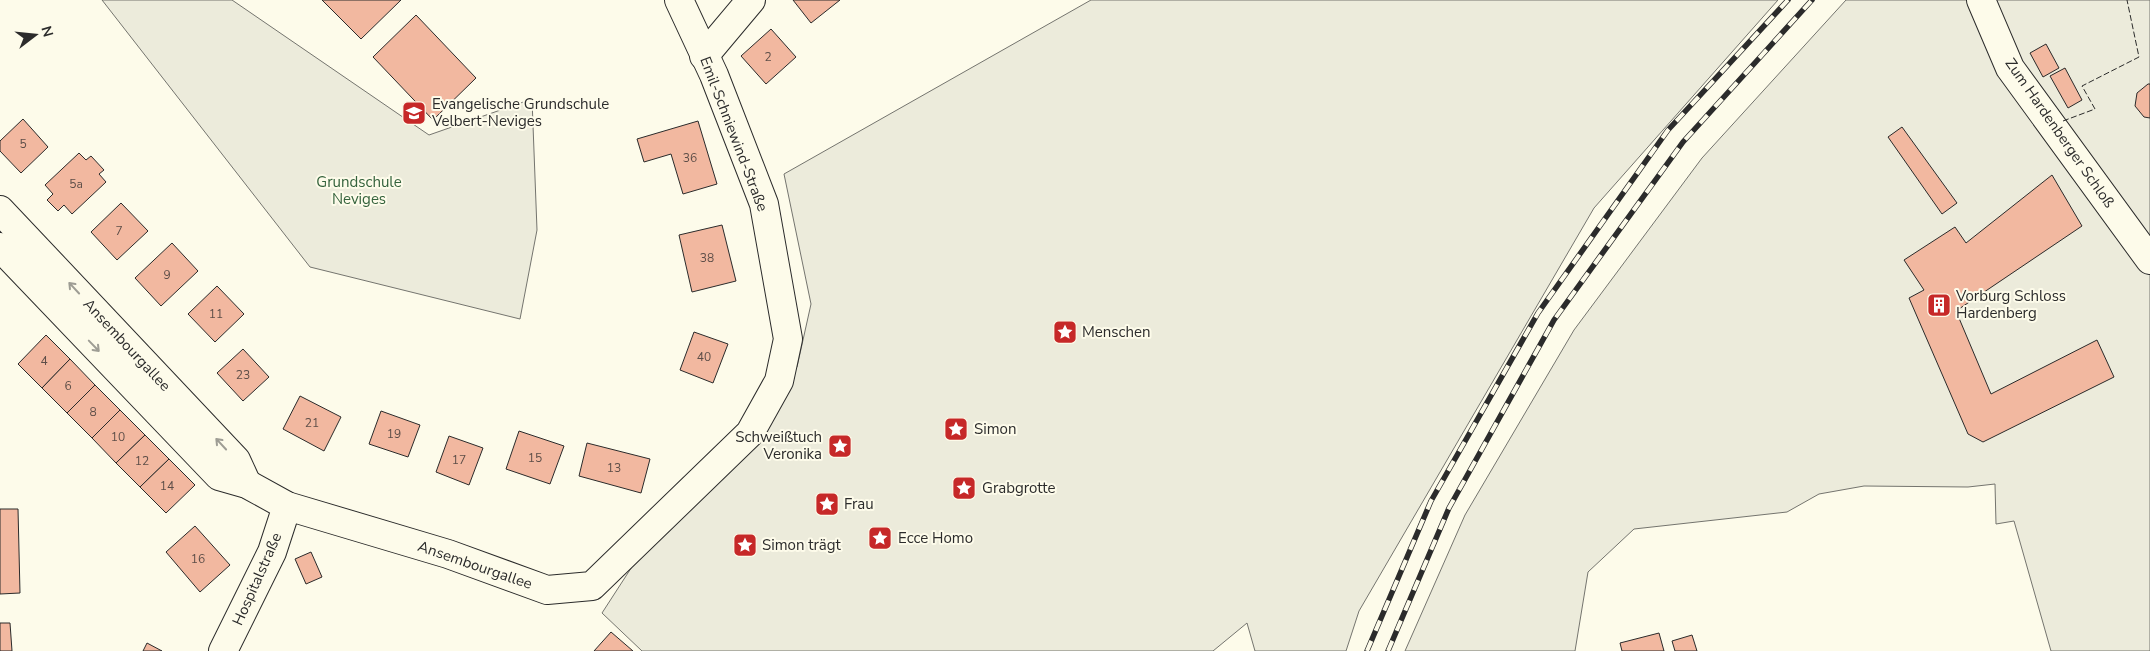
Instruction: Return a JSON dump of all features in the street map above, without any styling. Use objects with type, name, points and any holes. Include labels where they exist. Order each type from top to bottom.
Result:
[{"type":"street","name":"Emil-Schniewind-Straße","points":[[592,586],[750,433],[779,381],[788,339],[764,204],[714,75],[679,0]]},
{"type":"street","points":[[704,56],[751,0]]},
{"type":"street","name":"Zum Hardenberger Schloß","points":[[1981,0],[2010,68],[2150,260]]},
{"type":"street","name":"Ansembourgallee","points":[[0,210],[236,460],[247,484]]},
{"type":"street","name":"Ansembourgallee","points":[[0,247],[220,476],[247,484],[287,506],[448,554],[547,590],[592,586]]},
{"type":"street","name":"Hospitalstraße","points":[[223,651],[272,552],[287,506]]},
{"type":"green space","name":"Grundschule Neviges","points":[[102,0],[232,0],[429,135],[532,99],[537,230],[520,319],[310,267]]},
{"type":"green space","points":[[1091,0],[1778,0],[1594,208],[1359,611],[1346,651],[1255,651],[1247,623],[1213,651],[642,651],[602,613],[672,505],[797,367],[811,304],[784,174]]},
{"type":"green space","points":[[1846,0],[2150,0],[2150,651],[2051,651],[2014,521],[1996,524],[1995,484],[1968,487],[1864,486],[1819,494],[1787,512],[1634,529],[1588,572],[1575,651],[1405,651],[1465,515],[1574,330],[1702,158]]},
{"type":"building","points":[[322,0],[401,0],[361,39]]},
{"type":"building","points":[[793,0],[840,0],[811,23]]},
{"type":"building","points":[[416,15],[476,78],[433,120],[373,57]]},
{"type":"building","points":[[771,29],[796,57],[766,84],[741,56]]},
{"type":"building","points":[[2046,44],[2059,68],[2043,77],[2030,53]]},
{"type":"building","points":[[2065,68],[2082,100],[2068,108],[2050,76]]},
{"type":"building","points":[[2150,84],[2150,118],[2144,117],[2135,106],[2137,93]]},
{"type":"building","points":[[23,119],[48,147],[21,173],[0,151],[0,141]]},
{"type":"building","points":[[698,121],[717,184],[683,194],[671,154],[644,162],[637,139]]},
{"type":"building","points":[[1902,127],[1957,203],[1942,214],[1888,137]]},
{"type":"building","points":[[79,153],[86,160],[91,156],[104,170],[99,174],[106,182],[72,214],[64,205],[58,211],[47,200],[53,194],[45,185]]},
{"type":"building","name":"Vorburg Schloss Hardenberg","points":[[2052,175],[2082,226],[1956,311],[1991,394],[2097,340],[2114,377],[1983,442],[1968,434],[1909,298],[1924,290],[1904,260],[1955,227],[1966,243]]},
{"type":"building","points":[[121,203],[148,231],[117,260],[91,232]]},
{"type":"building","points":[[722,225],[736,281],[692,292],[679,235]]},
{"type":"building","points":[[172,243],[198,271],[161,306],[135,278]]},
{"type":"building","points":[[217,286],[244,314],[215,342],[188,314]]},
{"type":"building","points":[[694,332],[728,344],[713,383],[680,370]]},
{"type":"building","points":[[46,335],[70,359],[42,388],[18,364]]},
{"type":"building","points":[[243,349],[269,377],[243,401],[217,373]]},
{"type":"building","points":[[70,359],[95,385],[67,413],[42,388]]},
{"type":"building","points":[[95,385],[120,410],[92,438],[67,413]]},
{"type":"building","points":[[300,396],[341,417],[324,451],[283,429]]},
{"type":"building","points":[[120,410],[145,435],[116,463],[92,438]]},
{"type":"building","points":[[381,411],[420,425],[408,457],[369,444]]},
{"type":"building","points":[[519,431],[564,446],[550,484],[506,469]]},
{"type":"building","points":[[145,435],[169,459],[140,487],[116,463]]},
{"type":"building","points":[[449,436],[483,448],[469,485],[436,472]]},
{"type":"building","points":[[587,443],[650,459],[641,493],[579,476]]},
{"type":"building","points":[[169,459],[195,485],[166,513],[140,487]]},
{"type":"building","points":[[0,509],[18,509],[20,593],[0,594]]},
{"type":"building","points":[[195,526],[230,565],[200,592],[166,552]]},
{"type":"building","points":[[311,552],[322,577],[306,584],[295,559]]},
{"type":"building","points":[[0,623],[10,623],[12,651],[0,651]]},
{"type":"building","points":[[611,632],[633,651],[594,651]]},
{"type":"building","points":[[1659,633],[1664,651],[1622,651],[1620,643]]},
{"type":"building","points":[[1692,635],[1697,651],[1675,651],[1672,641]]},
{"type":"building","points":[[147,643],[162,651],[143,651]]},
{"type":"railway","points":[[1367,651],[1431,501],[1538,313],[1668,130],[1788,0]]},
{"type":"railway","points":[[1388,651],[1449,508],[1554,320],[1683,142],[1812,0]]},
{"type":"fence","points":[[2063,121],[2095,109],[2082,86],[2139,57],[2127,0]]},
{"type":"place","name":"Evangelische Grundschule Velbert-Neviges","points":[[414,113]]},
{"type":"place","name":"Vorburg Schloss Hardenberg","points":[[1939,305]]},
{"type":"place","name":"Menschen","points":[[1065,332]]},
{"type":"place","name":"Simon","points":[[956,429]]},
{"type":"place","name":"Schweißtuch Veronika","points":[[840,446]]},
{"type":"place","name":"Grabgrotte","points":[[964,488]]},
{"type":"place","name":"Frau","points":[[827,504]]},
{"type":"place","name":"Ecce Homo","points":[[880,538]]},
{"type":"place","name":"Simon trägt","points":[[745,545]]}]
